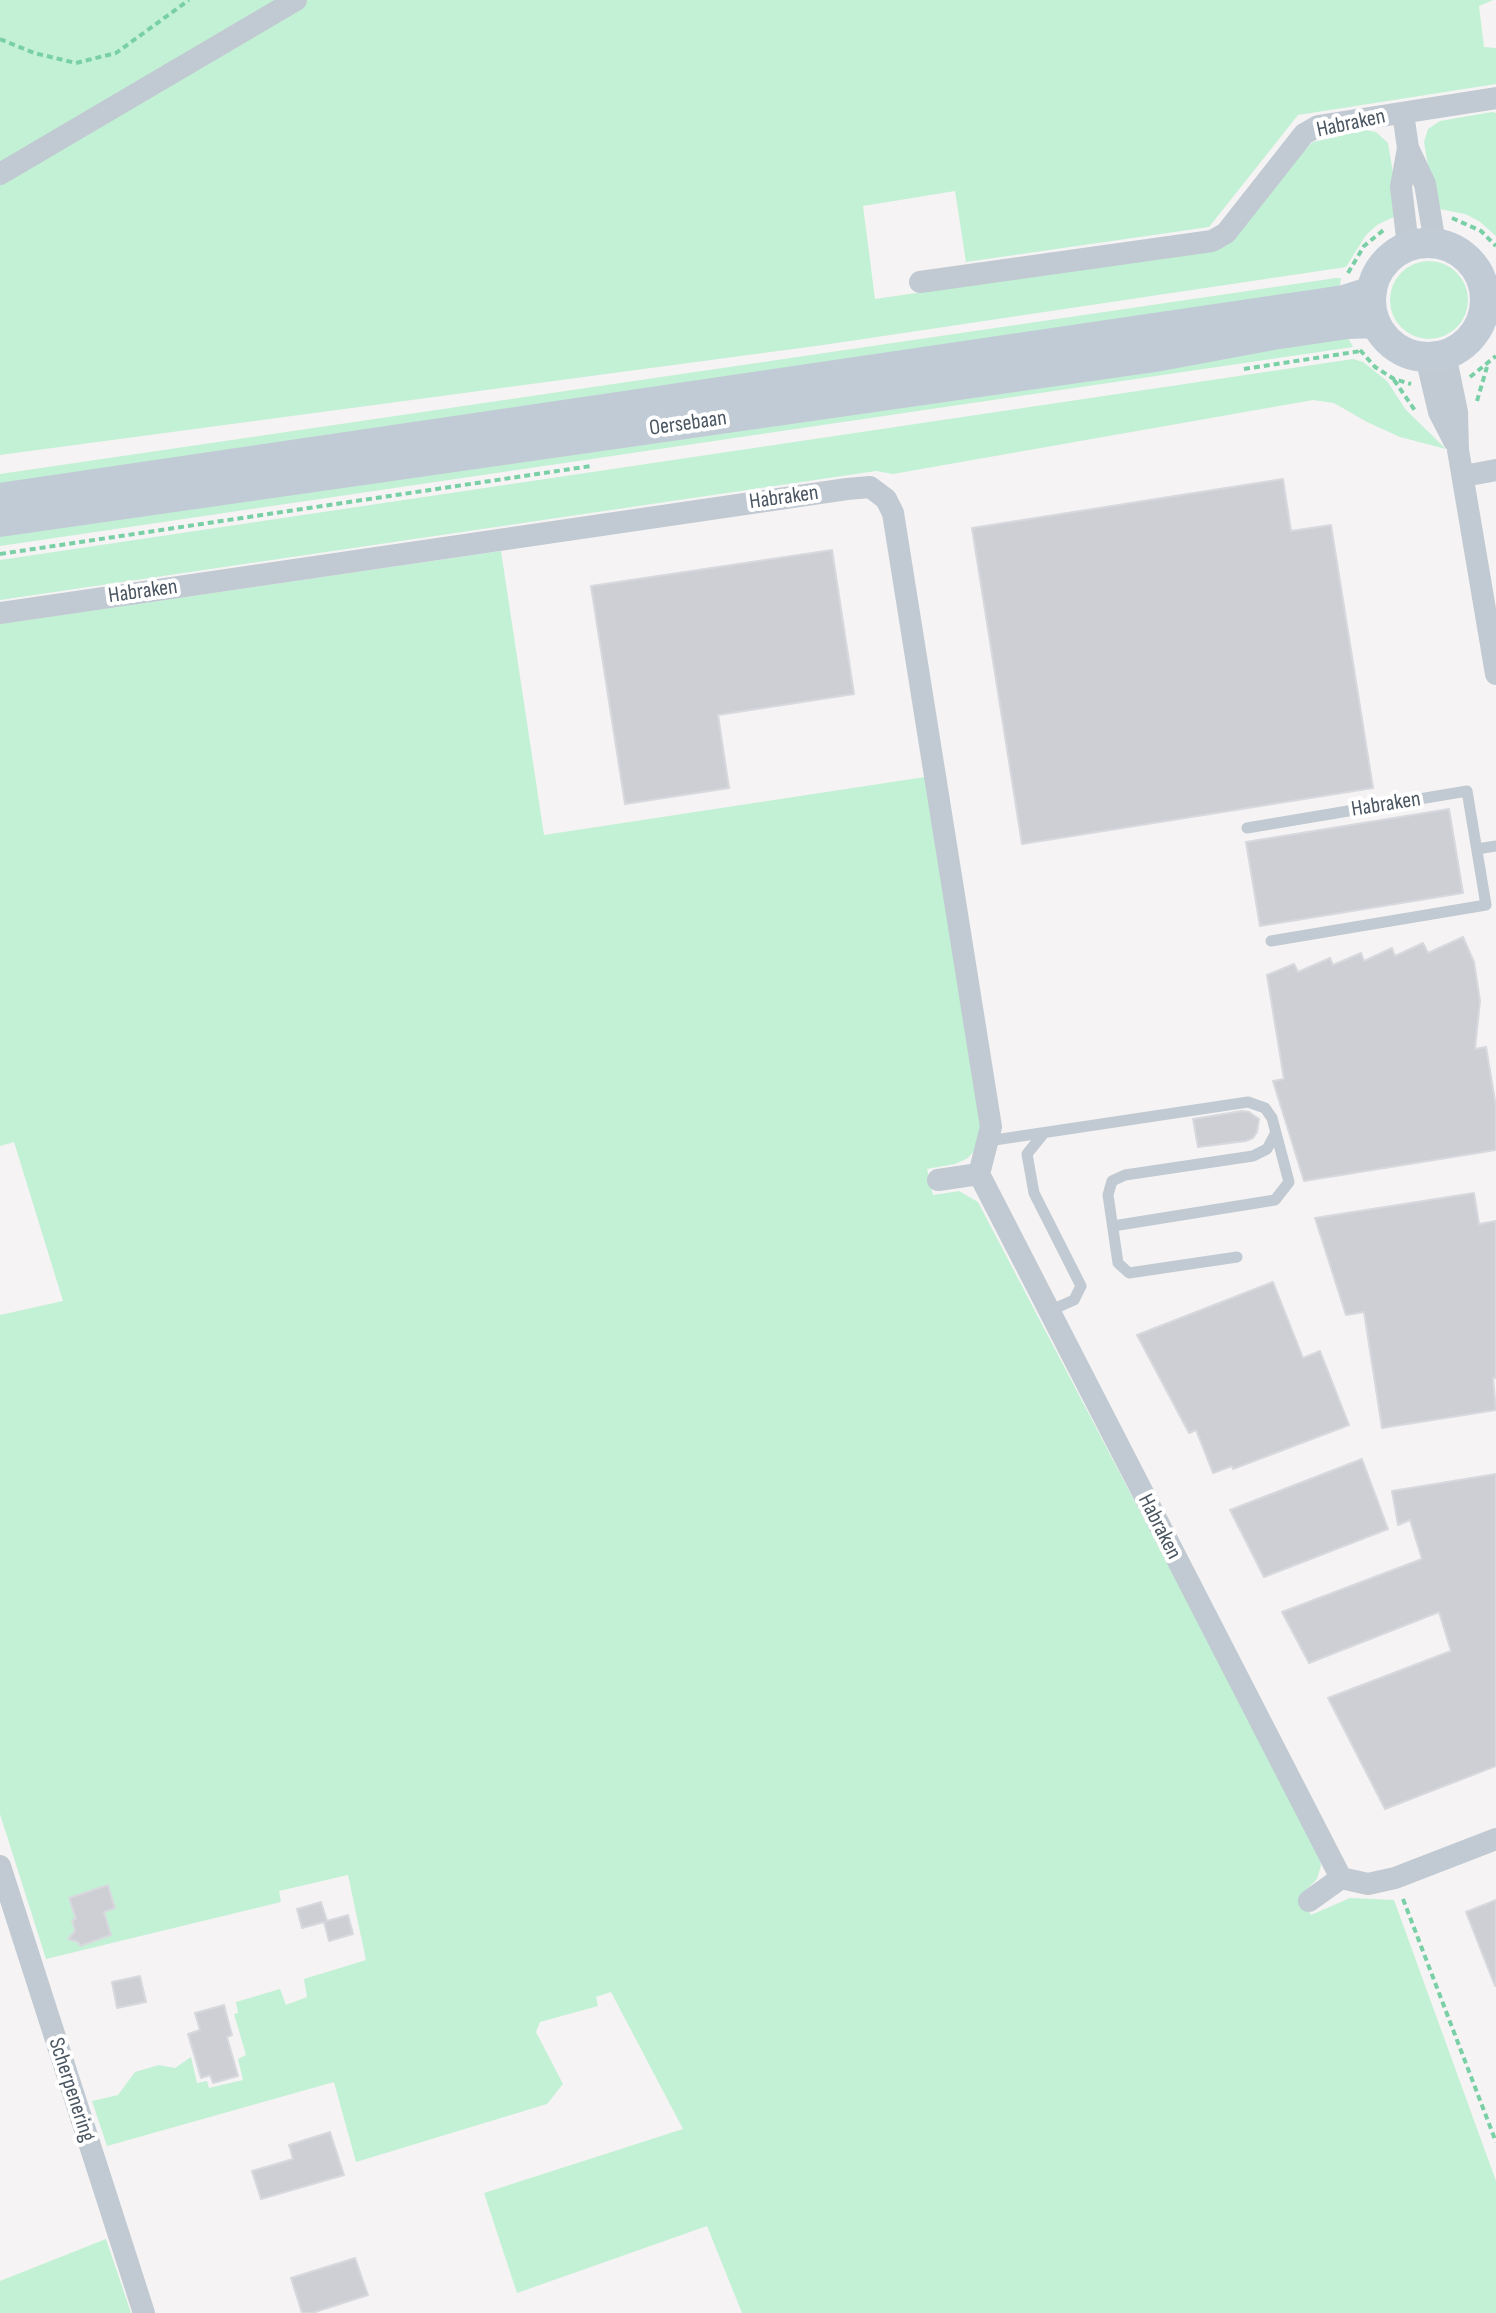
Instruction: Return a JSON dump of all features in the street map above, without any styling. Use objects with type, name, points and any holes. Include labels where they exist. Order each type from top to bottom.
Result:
[{"type":"main road","points":[[1421,244],[1454,249],[1488,277],[1485,292],[1490,308],[1464,345],[1436,356],[1396,347],[1376,323],[1371,307],[1376,276],[1384,264],[1421,244]]},
{"type":"main road","name":"Oersebaan","points":[[0,498],[1313,305],[1372,291]]},
{"type":"main road","name":"Oersebaan","points":[[0,522],[1140,359],[1303,331],[1376,323]]},
{"type":"street","points":[[0,174],[65,139],[296,0]]},
{"type":"street","name":"Habraken","points":[[920,282],[1212,241],[1226,233],[1304,134],[1318,126],[1496,98]]},
{"type":"street","name":"Habraken","points":[[1403,113],[1408,148],[1425,184],[1421,244]]},
{"type":"street","points":[[1436,356],[1439,412],[1458,450],[1464,476],[1496,674]]},
{"type":"street","points":[[1464,476],[1496,470]]},
{"type":"street","name":"Habraken","points":[[0,613],[870,487],[886,499],[893,513],[991,1127],[979,1174],[1341,1878]]},
{"type":"street","points":[[938,1180],[979,1174]]},
{"type":"street","points":[[1309,1901],[1341,1878],[1368,1884],[1395,1878],[1496,1839]]},
{"type":"street","name":"Scherpenering","points":[[0,1866],[144,2313]]},
{"type":"lane","name":"Habraken","points":[[1247,828],[1467,791],[1486,905],[1271,941]]},
{"type":"lane","points":[[1477,849],[1496,846]]},
{"type":"lane","points":[[988,1141],[1248,1102],[1265,1108],[1272,1118],[1289,1182],[1275,1200],[1113,1226]]},
{"type":"lane","points":[[1044,1133],[1027,1154],[1034,1193],[1081,1286],[1074,1300],[1049,1311]]},
{"type":"lane","points":[[1237,1257],[1129,1273],[1118,1263],[1108,1195],[1112,1181],[1125,1175],[1253,1156],[1267,1149],[1275,1134]]},
{"type":"path","points":[[0,39],[34,53],[76,63],[116,53],[189,0]]},
{"type":"path","points":[[1395,1878],[1496,2142]]},
{"type":"green space","points":[[0,0],[1493,0],[1479,6],[1484,47],[1496,48],[1496,84],[1298,115],[1209,227],[966,262],[955,191],[863,206],[875,299],[1198,252],[1313,142],[1365,130],[1376,132],[1388,143],[1400,214],[1377,225],[1366,235],[1346,267],[823,345],[0,455]]},
{"type":"green space","points":[[1496,113],[1496,236],[1465,214],[1435,208],[1424,142],[1428,129],[1440,121]]},
{"type":"green space","points":[[1429,261],[1444,264],[1457,272],[1465,285],[1468,300],[1465,315],[1457,328],[1444,336],[1429,339],[1414,336],[1401,328],[1393,315],[1390,300],[1393,285],[1401,272],[1414,264]]},
{"type":"green space","points":[[1341,278],[1339,293],[0,490],[0,474]]},
{"type":"green space","points":[[1343,328],[1353,347],[0,546],[0,530]]},
{"type":"green space","points":[[1353,359],[1363,362],[1387,381],[1406,410],[1446,449],[1400,437],[1334,403],[1313,400],[893,474],[876,471],[0,600],[0,560]]},
{"type":"green space","points":[[501,551],[544,835],[925,777],[982,1134],[979,1145],[968,1158],[955,1164],[927,1169],[933,1195],[959,1191],[978,1202],[1317,1850],[1321,1865],[1317,1879],[1302,1894],[1311,1915],[1350,1898],[1394,1900],[1496,2181],[1496,2313],[742,2313],[707,2226],[517,2293],[484,2193],[683,2129],[611,1992],[596,1997],[598,2006],[540,2022],[536,2032],[563,2084],[547,2104],[356,2162],[334,2082],[107,2146],[92,2101],[118,2095],[135,2072],[159,2065],[175,2068],[191,2057],[197,2083],[207,2081],[209,2088],[243,2080],[238,2059],[246,2055],[234,2014],[238,2013],[236,2002],[280,1989],[286,2005],[307,1997],[304,1979],[366,1960],[348,1875],[279,1891],[281,1902],[46,1959],[0,1814],[0,1315],[63,1301],[14,1142],[0,1146],[0,624]]},
{"type":"green space","points":[[106,2239],[131,2313],[0,2313],[0,2281]]},
{"type":"building","points":[[1283,479],[1291,531],[1331,525],[1373,788],[1022,844],[972,528]]},
{"type":"building","points":[[832,550],[854,694],[718,715],[729,788],[625,804],[591,586]]},
{"type":"building","points":[[1449,809],[1463,893],[1260,926],[1246,842]]},
{"type":"building","points":[[1463,937],[1474,962],[1480,1001],[1475,1049],[1486,1047],[1496,1107],[1496,1150],[1304,1181],[1273,1081],[1284,1079],[1267,975],[1294,964],[1298,972],[1330,958],[1333,965],[1361,953],[1364,961],[1392,948],[1395,956],[1423,943],[1428,953]]},
{"type":"building","points":[[1242,1111],[1259,1119],[1253,1138],[1198,1147],[1193,1119]]},
{"type":"building","points":[[1474,1193],[1479,1224],[1496,1221],[1496,1378],[1493,1378],[1496,1410],[1382,1428],[1364,1312],[1346,1315],[1315,1218]]},
{"type":"building","points":[[1273,1282],[1303,1358],[1320,1351],[1349,1425],[1233,1469],[1232,1466],[1213,1473],[1196,1430],[1189,1433],[1137,1335]]},
{"type":"building","points":[[1362,1459],[1388,1529],[1264,1577],[1230,1510]]},
{"type":"building","points":[[1496,1474],[1496,1766],[1385,1809],[1328,1698],[1451,1651],[1439,1612],[1309,1663],[1282,1612],[1422,1559],[1410,1520],[1398,1525],[1392,1491]]},
{"type":"building","points":[[108,1885],[115,1908],[104,1912],[111,1935],[80,1946],[78,1942],[68,1939],[75,1931],[72,1920],[76,1919],[69,1898]]},
{"type":"building","points":[[1496,1900],[1496,1986],[1495,1986],[1466,1912]]},
{"type":"building","points":[[321,1902],[327,1921],[348,1915],[353,1934],[329,1941],[324,1922],[302,1928],[297,1909]]},
{"type":"building","points":[[140,1976],[146,2002],[117,2008],[112,1982]]},
{"type":"building","points":[[224,2005],[232,2035],[227,2037],[238,2076],[213,2083],[210,2075],[201,2078],[188,2034],[200,2030],[195,2013]]},
{"type":"building","points":[[330,2132],[344,2175],[261,2199],[252,2171],[293,2159],[289,2145]]},
{"type":"building","points":[[355,2258],[368,2295],[312,2313],[302,2313],[291,2278]]}]
